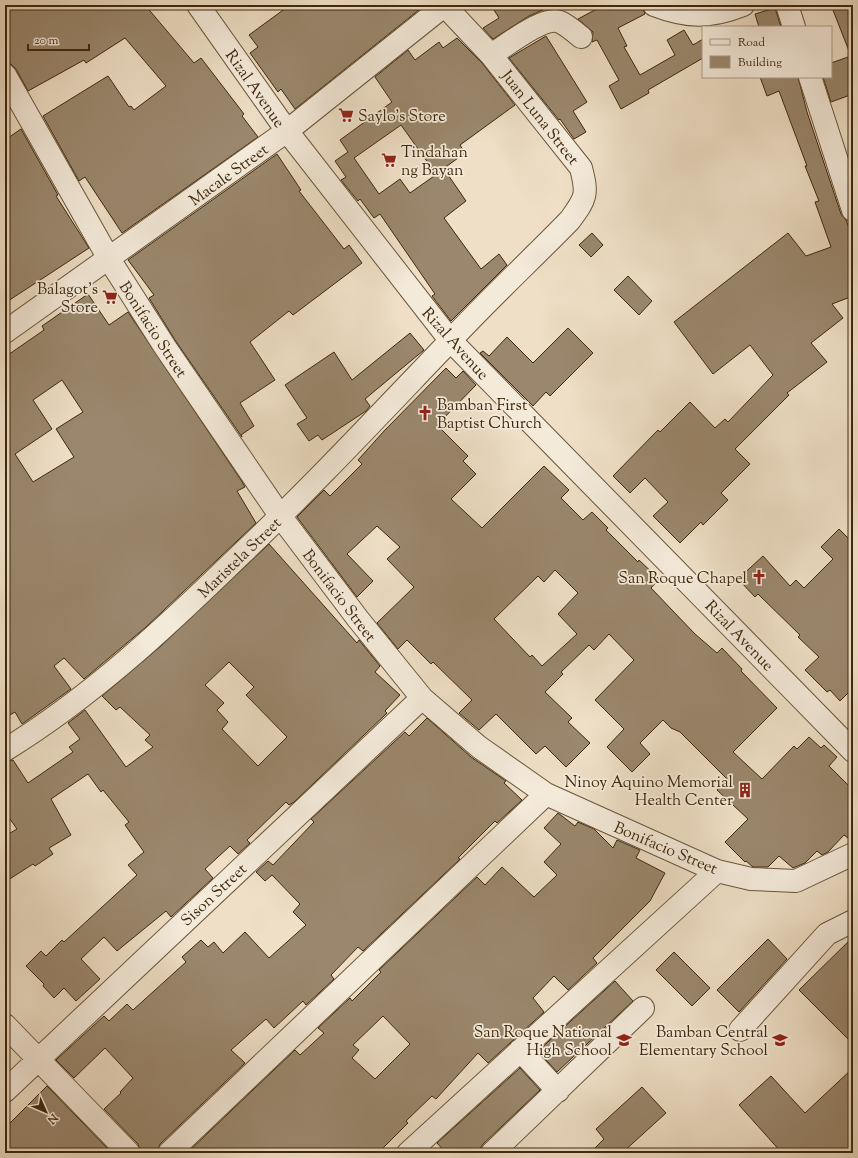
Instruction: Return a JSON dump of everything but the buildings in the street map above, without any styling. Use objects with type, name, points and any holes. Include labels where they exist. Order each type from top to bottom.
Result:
[{"type":"street","name":"Rizal Avenue","points":[[198,5],[287,131],[450,340],[853,750]]},
{"type":"street","name":"Macale Street","points":[[5,332],[287,131],[445,5]]},
{"type":"street","name":"Juan Luna Street","points":[[445,5],[491,55],[581,168],[586,187],[583,203],[570,220],[450,340]]},
{"type":"street","points":[[654,5],[674,11],[708,16],[743,5]]},
{"type":"street","points":[[787,5],[794,26]]},
{"type":"street","points":[[491,55],[540,24],[553,21],[560,22],[581,37]]},
{"type":"street","name":"Bonifacio Street","points":[[5,75],[109,259],[165,347],[281,517],[358,619],[422,698],[479,747],[546,794],[718,870],[751,879],[796,881],[853,854]]},
{"type":"street","points":[[810,78],[853,210]]},
{"type":"street","name":"Maristela Street","points":[[5,750],[37,730],[118,668],[162,630],[281,517],[369,427],[450,340]]},
{"type":"street","name":"Sison Street","points":[[5,1091],[422,698]]},
{"type":"street","points":[[169,1153],[546,794]]},
{"type":"street","points":[[408,1153],[718,870]]},
{"type":"street","points":[[740,1030],[827,934],[853,921]]},
{"type":"street","points":[[492,1153],[643,1008]]},
{"type":"street","points":[[5,1025],[39,1058],[129,1153]]},
{"type":"street","points":[[520,1050],[558,1091]]},
{"type":"place","name":"Saylo's Store","points":[[346,115]]},
{"type":"place","name":"Tindahan ng Bayan","points":[[389,160]]},
{"type":"place","name":"Balagot's Store","points":[[110,297]]},
{"type":"place","name":"Bamban First Baptist Church","points":[[425,413]]},
{"type":"place","name":"San Roque Chapel","points":[[759,577]]},
{"type":"place","name":"Ninoy Aquino Memorial Health Center","points":[[745,790]]},
{"type":"place","name":"San Roque National High School","points":[[624,1040]]},
{"type":"place","name":"Bamban Central Elementary School","points":[[780,1040]]}]
